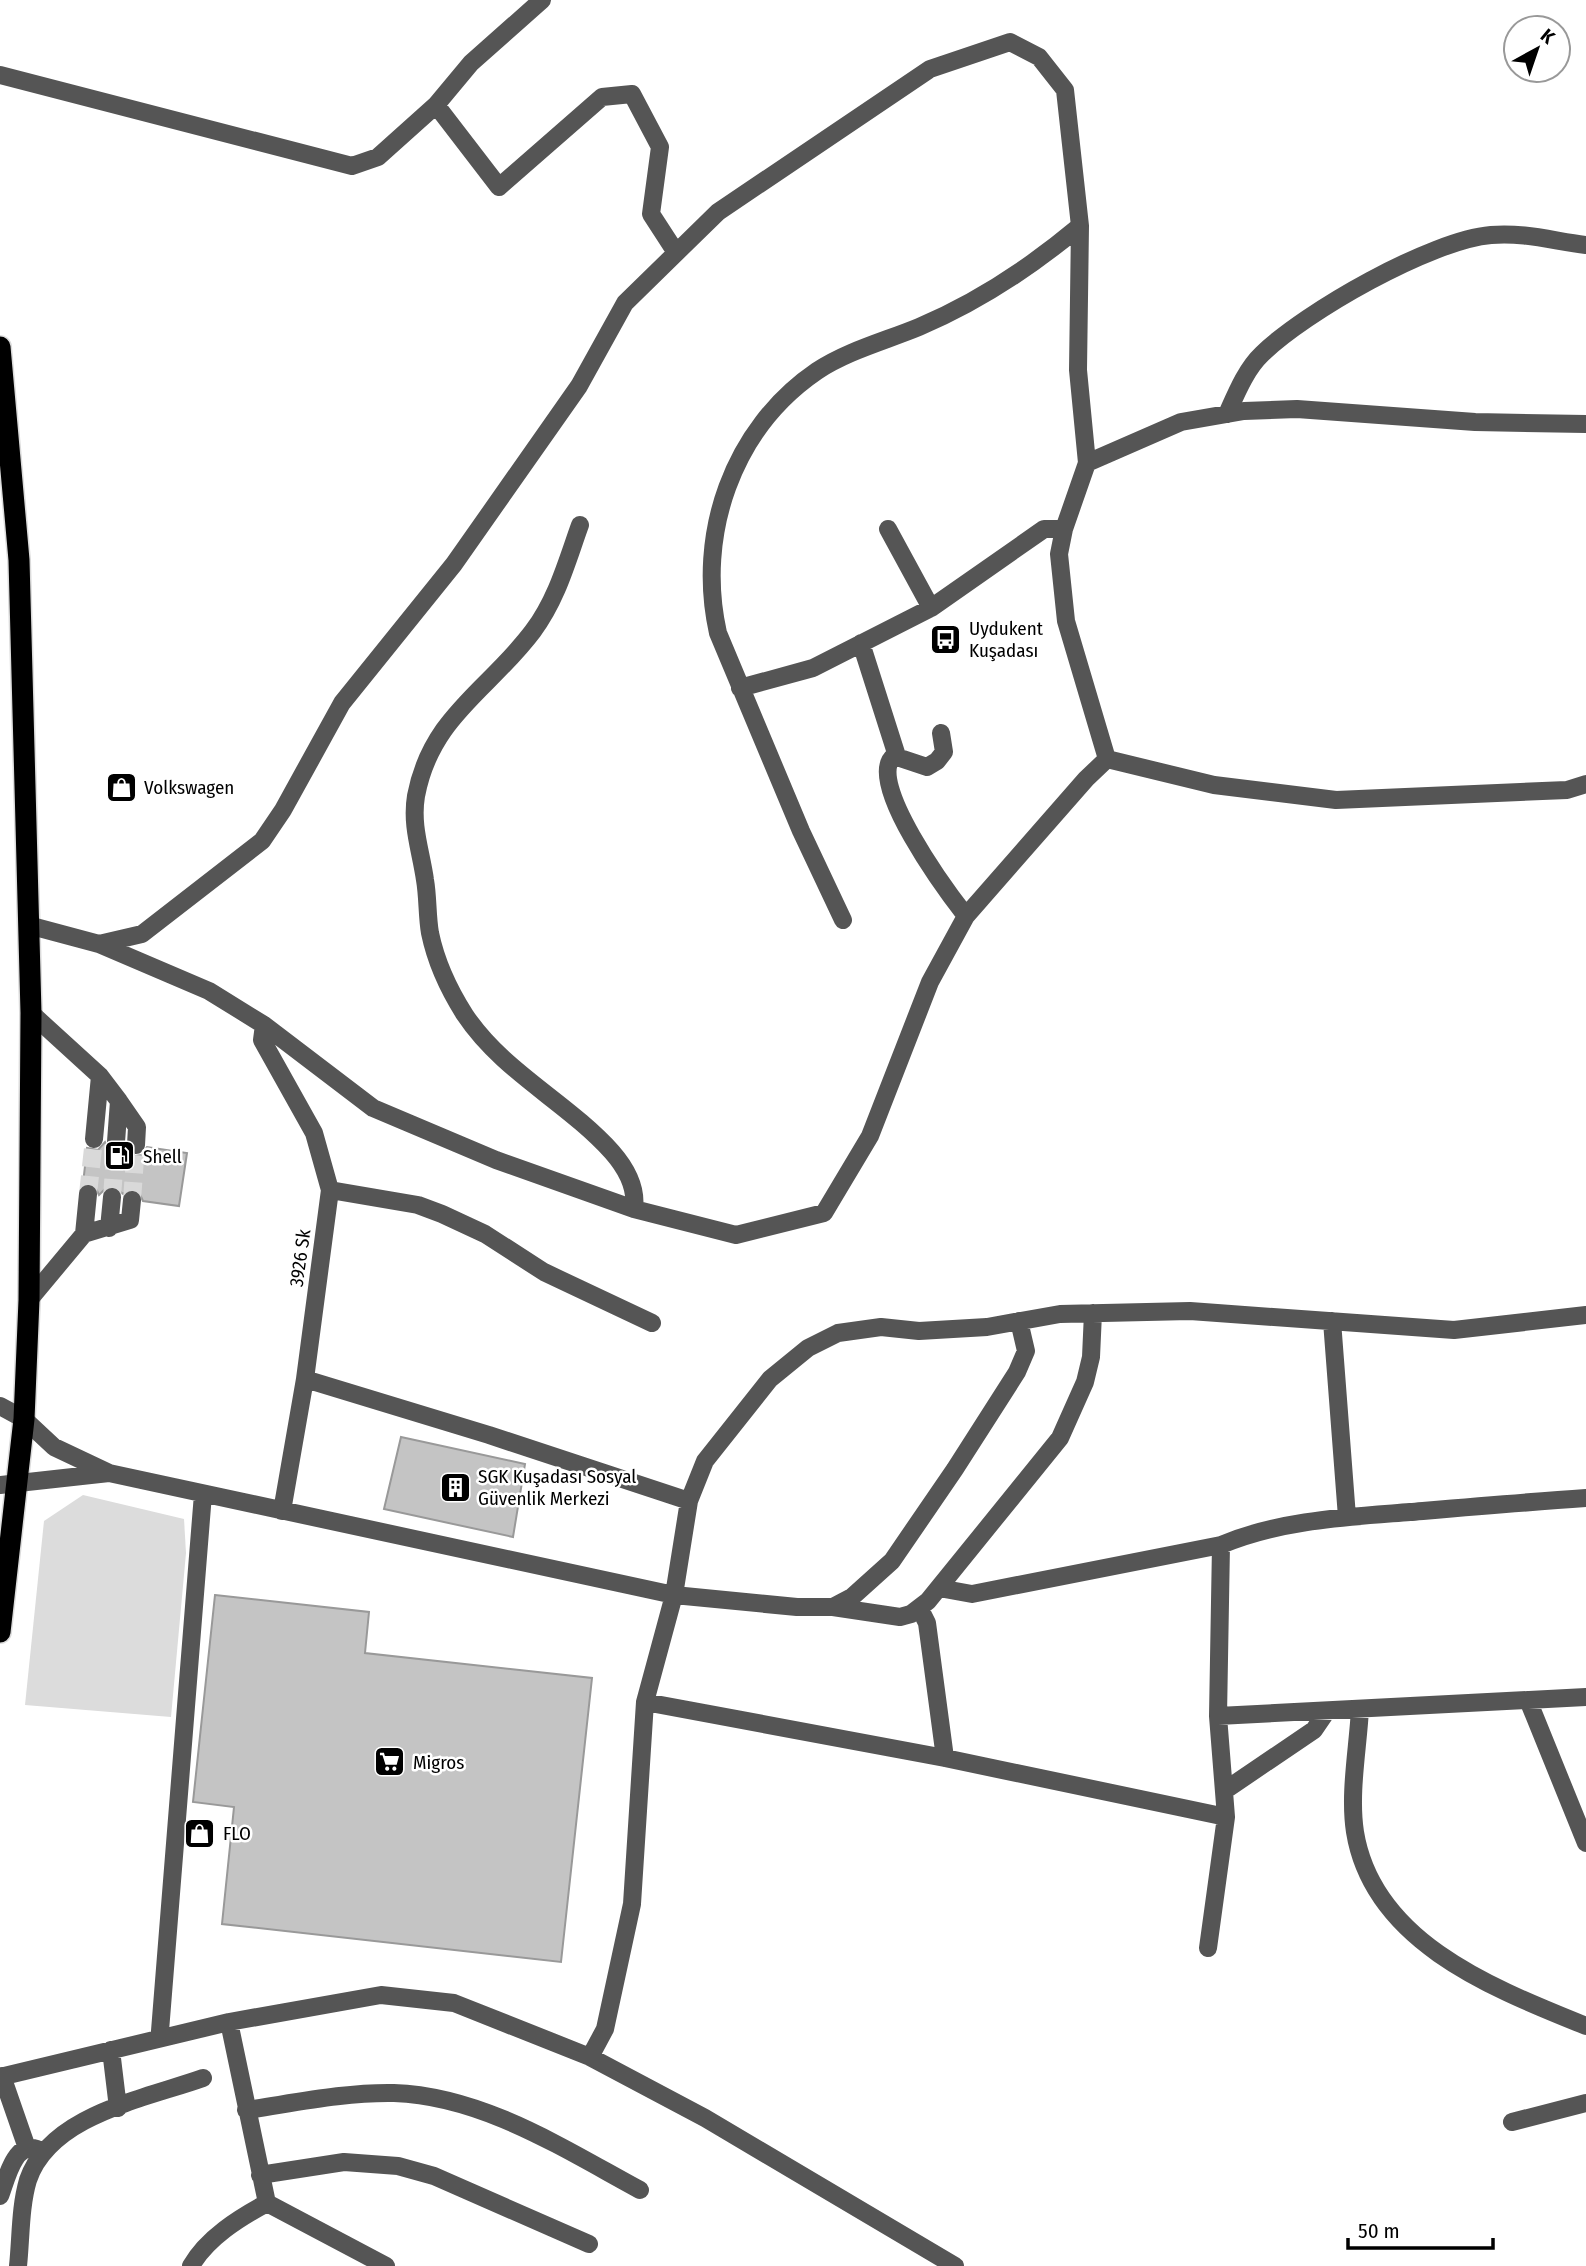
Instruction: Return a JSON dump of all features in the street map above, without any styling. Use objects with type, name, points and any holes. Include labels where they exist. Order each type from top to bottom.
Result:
[{"type":"highway","points":[[0,347],[19,559],[32,1013],[29,1300],[24,1419],[9,1483],[0,1632]]},
{"type":"street","points":[[0,75],[352,166],[378,157],[436,105],[471,63],[542,0]]},
{"type":"street","points":[[99,944],[142,934],[261,841],[284,810],[342,703],[454,564],[579,386],[625,303],[675,251],[718,212],[930,69],[1010,43],[1039,57],[1065,90],[1080,226],[1078,369],[1087,463],[1064,529],[1059,554],[1066,621],[1107,759]]},
{"type":"street","points":[[436,105],[499,187],[602,97],[632,94],[660,146],[652,214],[675,251]]},
{"type":"street","points":[[843,920],[718,633],[712,604],[711,563],[724,493],[754,434],[782,400],[818,370],[983,295],[1034,263],[1080,226]]},
{"type":"street","points":[[1227,414],[1259,356],[1297,324],[1429,250],[1471,237],[1510,234],[1586,245]]},
{"type":"street","points":[[1087,463],[1181,422],[1227,414],[1297,409],[1475,422],[1586,424]]},
{"type":"street","points":[[580,525],[556,592],[536,628],[519,650],[462,704],[437,740],[416,795],[414,831],[424,869],[429,931],[453,996],[495,1052],[611,1151],[631,1181],[634,1209]]},
{"type":"street","points":[[888,529],[932,608]]},
{"type":"street","points":[[740,688],[813,668],[932,608],[1044,529],[1064,529]]},
{"type":"street","points":[[861,643],[897,756]]},
{"type":"street","points":[[941,733],[944,752],[927,767],[897,756],[891,758],[887,764],[890,793],[933,874],[966,916]]},
{"type":"street","points":[[28,925],[99,944],[209,991],[264,1025],[373,1108],[496,1160],[634,1209],[736,1235],[824,1213],[870,1136],[930,982],[966,916],[1086,779],[1107,759]]},
{"type":"street","points":[[1107,759],[1214,785],[1336,800],[1567,790],[1586,784]]},
{"type":"street","points":[[32,1013],[100,1076],[137,1127],[136,1145]]},
{"type":"street","name":"3926 Sk","points":[[264,1025],[262,1040],[314,1133],[330,1190],[305,1379],[282,1511]]},
{"type":"street","points":[[94,1139],[100,1076]]},
{"type":"street","points":[[116,1142],[119,1101]]},
{"type":"street","points":[[330,1190],[418,1205],[442,1214],[485,1234],[544,1272],[652,1322]]},
{"type":"street","points":[[29,1300],[84,1234],[88,1194]]},
{"type":"street","points":[[109,1228],[112,1197]]},
{"type":"street","points":[[84,1234],[130,1220],[132,1199]]},
{"type":"street","points":[[590,2057],[605,2029],[632,1904],[645,1702],[674,1595],[689,1501],[705,1461],[770,1379],[808,1348],[838,1333],[881,1327],[919,1331],[1060,1314],[1190,1311],[1454,1330],[1586,1315]]},
{"type":"street","points":[[0,1406],[24,1419],[54,1447],[109,1473],[674,1595],[797,1607],[834,1607],[889,1617],[911,1614],[920,1609],[1060,1438],[1086,1382],[1091,1357],[1093,1313]]},
{"type":"street","points":[[834,1607],[852,1597],[892,1561],[962,1458],[1022,1362],[1026,1351],[1019,1321]]},
{"type":"street","points":[[1332,1321],[1347,1517]]},
{"type":"street","points":[[305,1379],[489,1435],[689,1501]]},
{"type":"street","points":[[9,1483],[109,1473]]},
{"type":"street","points":[[160,2031],[203,1494]]},
{"type":"street","points":[[939,1588],[972,1594],[1221,1545],[1243,1535],[1279,1527],[1347,1517],[1586,1497]]},
{"type":"street","points":[[1208,1948],[1226,1817],[1218,1716],[1221,1545]]},
{"type":"street","points":[[920,1609],[928,1623],[945,1758]]},
{"type":"street","points":[[1218,1716],[1586,1698]]},
{"type":"street","points":[[1528,1700],[1586,1843]]},
{"type":"street","points":[[645,1702],[945,1758],[1226,1817]]},
{"type":"street","points":[[1360,1709],[1355,1830],[1363,1861],[1388,1903],[1417,1936],[1455,1966],[1476,1979],[1586,2026]]},
{"type":"street","points":[[1224,1791],[1314,1730],[1328,1711]]},
{"type":"street","points":[[18,2266],[25,2194],[35,2150],[1,2077],[229,2022],[382,1996],[454,2003],[590,2057],[705,2119],[956,2266]]},
{"type":"street","points":[[229,2022],[267,2203],[386,2266]]},
{"type":"street","points":[[111,2050],[118,2108]]},
{"type":"street","points":[[0,2196],[14,2160],[77,2123],[203,2078]]},
{"type":"street","points":[[246,2110],[374,2093],[437,2098],[494,2116],[640,2190]]},
{"type":"street","points":[[1512,2122],[1586,2103]]},
{"type":"street","points":[[260,2175],[344,2162],[398,2165],[434,2176],[589,2244]]},
{"type":"street","points":[[191,2266],[198,2254],[240,2217],[267,2203]]},
{"type":"shaded area","points":[[83,1495],[184,1519],[186,1553],[171,1717],[25,1705],[44,1521]]},
{"type":"building","points":[[105,1142],[110,1152],[120,1152],[125,1148],[135,1156],[142,1155],[147,1147],[187,1153],[179,1206],[143,1201],[138,1190],[128,1189],[123,1194],[114,1186],[107,1187],[99,1195],[94,1184],[83,1184],[87,1148],[98,1150]]},
{"type":"building","name":"SGK Kuşadası Sosyal Güvenlik Merkezi","points":[[401,1437],[525,1464],[513,1537],[384,1509]]},
{"type":"building","name":"Migros","points":[[215,1595],[369,1612],[365,1653],[592,1678],[561,1962],[222,1924],[234,1807],[193,1802]]},
{"type":"tunnel","points":[[88,1194],[94,1139]]},
{"type":"tunnel","points":[[112,1197],[116,1142]]},
{"type":"tunnel","points":[[132,1200],[136,1145]]},
{"type":"place","name":"Uydukent Kuşadası","points":[[946,639]]},
{"type":"place","name":"Volkswagen","points":[[121,787]]},
{"type":"place","name":"Shell","points":[[120,1156]]},
{"type":"place","name":"SGK Kuşadası Sosyal Güvenlik Merkezi","points":[[455,1487]]},
{"type":"place","name":"Migros","points":[[390,1762]]},
{"type":"place","name":"FLO","points":[[200,1833]]}]
